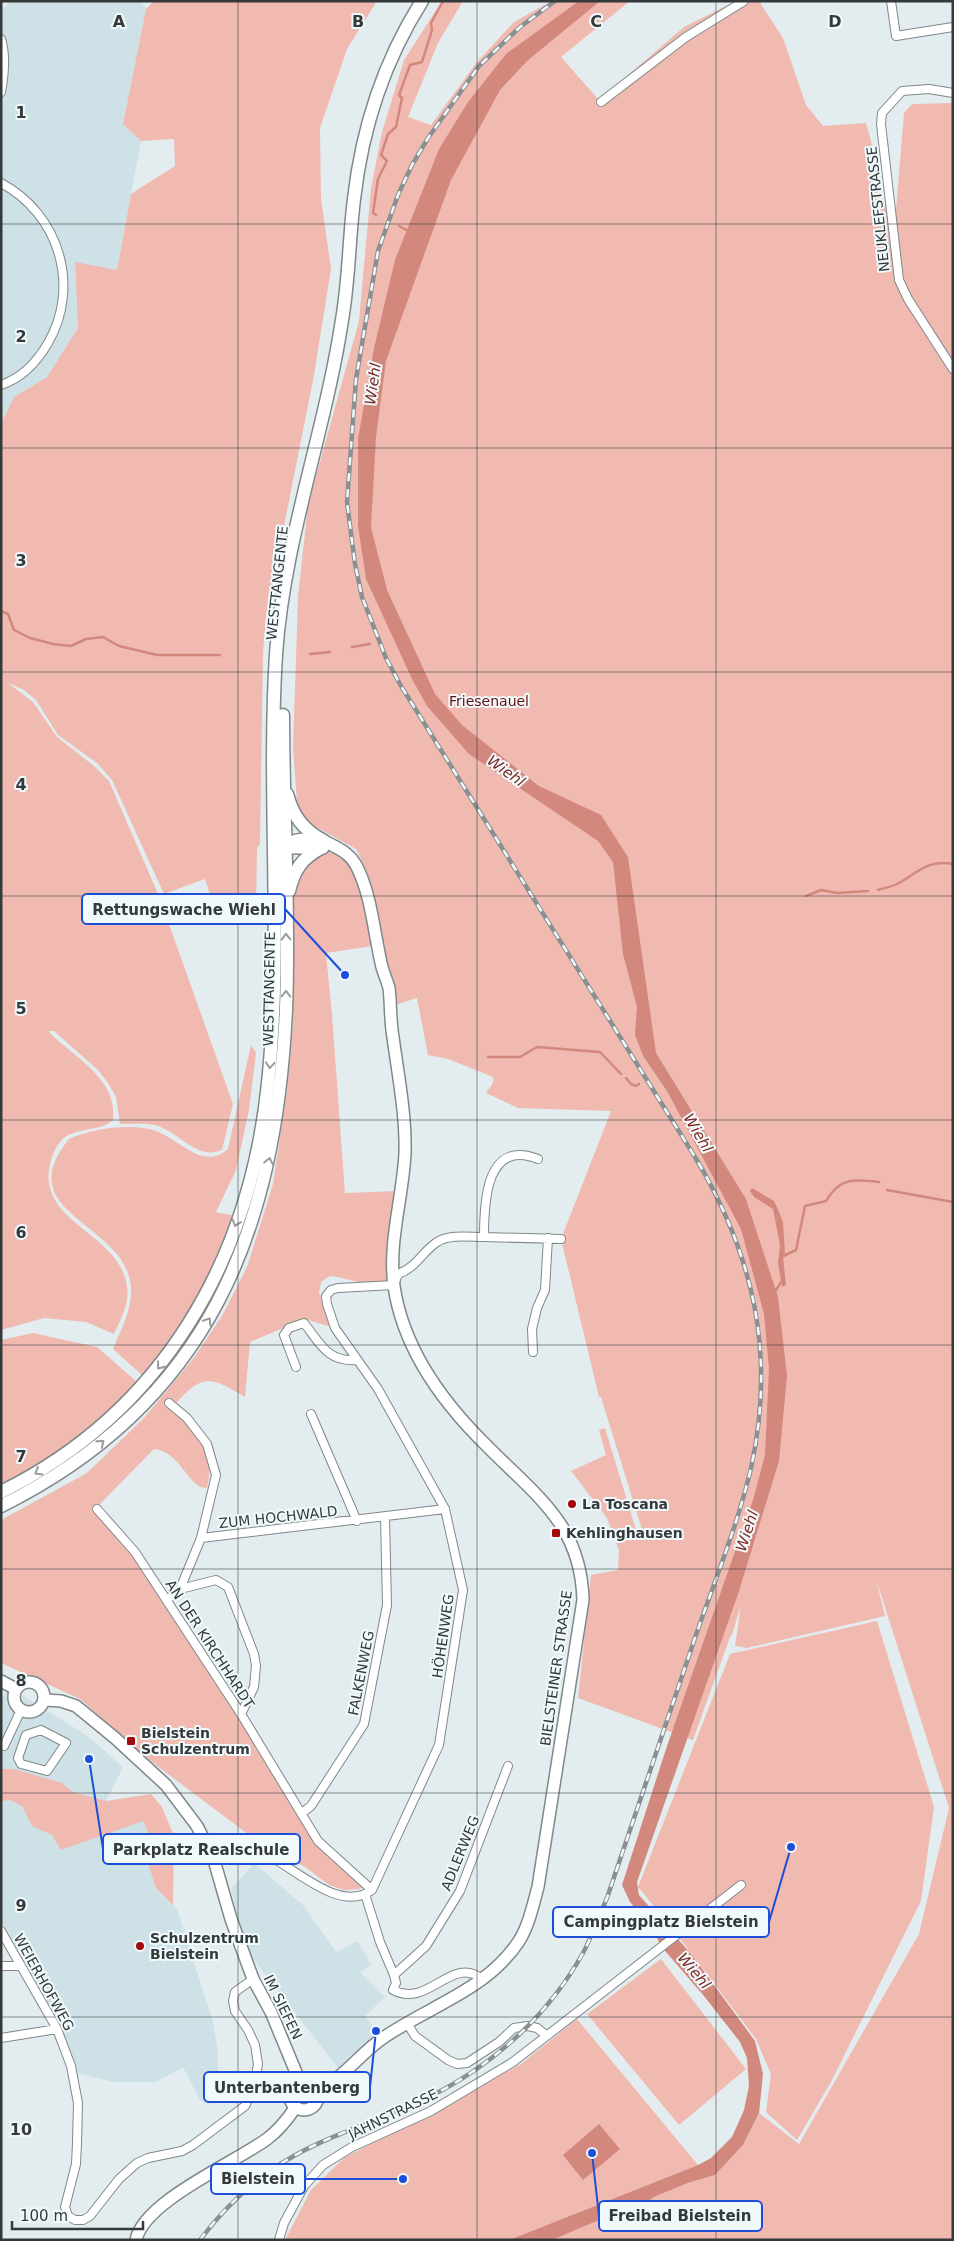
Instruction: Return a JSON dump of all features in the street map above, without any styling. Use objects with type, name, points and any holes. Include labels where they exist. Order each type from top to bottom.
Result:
[{"type":"main road","points":[[299,516],[340,332],[346,296],[354,196],[364,140],[383,78],[405,31],[422,1]]},
{"type":"main road","name":"WESTTANGENTE","points":[[1,1506],[64,1471],[103,1442],[156,1391],[187,1352],[225,1290],[255,1214],[275,1130],[286,1008],[283,778],[285,650],[299,516]]},
{"type":"main road","name":"WESTTANGENTE","points":[[1,1492],[68,1453],[125,1405],[157,1370],[184,1333],[218,1270],[236,1225],[250,1180],[265,1106],[274,982],[273,825],[276,652],[286,571],[299,516]]},
{"type":"main road","points":[[283,778],[289,802],[298,820],[322,845]]},
{"type":"main road","points":[[273,825],[277,836],[284,844]]},
{"type":"main road","points":[[273,858],[284,844],[296,840],[322,845]]},
{"type":"main road","points":[[286,903],[292,878],[299,864],[322,845]]},
{"type":"main road","name":"BIELSTEINER STRASSE","points":[[317,2090],[335,2081],[369,2049],[407,2022],[483,1980],[506,1959],[519,1940],[528,1922],[538,1887],[583,1600],[582,1578],[574,1545],[558,1521],[528,1486],[467,1426],[432,1382],[410,1342],[398,1307],[394,1285],[393,1252],[403,1185],[404,1118],[391,1025],[381,985],[382,967],[361,878],[352,858],[338,848],[322,845]]},
{"type":"main road","points":[[1,1680],[16,1689]]},
{"type":"main road","points":[[26,1682],[36,1683],[43,1690],[45,1700],[36,1711],[26,1712],[21,1710],[14,1697],[16,1689],[26,1682]]},
{"type":"main road","name":"IM SIEFEN","points":[[45,1700],[61,1701],[76,1706],[115,1738],[166,1785],[197,1826],[208,1846],[253,1979],[271,2012],[300,2082]]},
{"type":"main road","points":[[300,2082],[311,2083],[317,2090],[318,2098],[313,2107],[304,2110],[295,2108],[290,2100],[290,2091],[300,2082]]},
{"type":"main road","points":[[136,2240],[142,2224],[168,2200],[267,2139],[282,2126],[295,2108]]},
{"type":"street","points":[[601,102],[686,37],[744,1]]},
{"type":"street","points":[[891,1],[896,36],[953,28]]},
{"type":"street","points":[[1,39],[3,78],[1,92]]},
{"type":"street","name":"NEUKLEFSTRASSE","points":[[953,93],[929,89],[902,91],[882,113],[881,124],[899,280],[908,299],[953,369]]},
{"type":"street","points":[[1,183],[29,202],[44,220],[55,241],[63,266],[64,296],[57,329],[41,357],[15,380],[1,386]]},
{"type":"street","points":[[484,1237],[484,1207],[498,1164],[507,1157],[516,1154],[538,1159]]},
{"type":"street","points":[[394,1285],[398,1274],[409,1270],[438,1242],[453,1237],[561,1239]]},
{"type":"street","points":[[533,1352],[532,1330],[536,1308],[545,1290],[548,1238]]},
{"type":"street","name":"HÖHENWEG","points":[[368,1892],[439,1745],[463,1590],[445,1509],[378,1388],[356,1360],[335,1328],[327,1304],[326,1296],[331,1290],[338,1288],[394,1285]]},
{"type":"street","points":[[296,1367],[284,1335],[289,1328],[304,1323],[333,1357],[344,1361],[356,1360]]},
{"type":"street","name":"ZUM HOCHWALD","points":[[167,1600],[180,1589],[201,1538],[216,1476],[207,1444],[187,1418],[169,1403]]},
{"type":"street","name":"ZUM HOCHWALD","points":[[311,1414],[358,1521]]},
{"type":"street","name":"AN DER KIRCHHARDT","points":[[97,1509],[135,1552],[167,1600],[241,1714],[318,1841],[368,1892]]},
{"type":"street","name":"ZUM HOCHWALD","points":[[201,1538],[358,1521],[445,1509]]},
{"type":"street","name":"FALKENWEG","points":[[302,1813],[311,1806],[364,1724],[386,1605],[385,1517]]},
{"type":"street","points":[[180,1589],[216,1580],[228,1586],[254,1654],[256,1666],[254,1687],[241,1714]]},
{"type":"street","points":[[4,1746],[21,1710]]},
{"type":"street","points":[[41,1730],[66,1743],[47,1771],[21,1764],[18,1758],[26,1735],[41,1730]]},
{"type":"street","name":"ADLERWEG","points":[[394,1975],[426,1946],[460,1891],[508,1766]]},
{"type":"street","points":[[208,1846],[229,1839],[250,1843],[318,1886],[335,1894],[351,1897],[368,1892],[380,1942],[394,1975],[396,1983],[393,1990],[404,1994],[425,1992],[457,1972],[467,1971],[475,1973],[483,1980]]},
{"type":"street","name":"JAHNSTRASSE","points":[[279,2240],[284,2223],[304,2186],[322,2165],[352,2147],[431,2111],[513,2062],[741,1885]]},
{"type":"street","name":"WEIERHOFWEG","points":[[1,1931],[57,2029],[69,2061],[78,2103],[76,2164],[64,2207],[68,2216],[75,2220],[83,2220],[90,2216],[119,2179],[137,2164],[148,2158],[182,2151],[245,2106],[254,2087],[258,2064],[255,2046],[248,2030],[235,2011],[233,2001],[235,1992],[253,1979]]},
{"type":"street","points":[[1,1966],[22,1966]]},
{"type":"street","points":[[407,2022],[415,2036],[448,2060],[457,2064],[467,2062],[499,2042],[514,2028],[528,2026],[537,2028],[546,2035]]},
{"type":"street","points":[[1,2038],[57,2029]]},
{"type":"shaded area","points":[[11,1],[141,1],[146,9],[123,124],[141,141],[117,270],[75,263],[78,328],[47,377],[14,397],[1,423],[1,10]]},
{"type":"shaded area","points":[[8,1686],[86,1735],[123,1767],[106,1801],[143,1821],[151,1841],[142,1845],[156,1888],[177,1909],[213,2022],[218,2052],[218,2087],[210,2105],[200,2100],[183,2067],[156,2082],[113,2082],[76,2073],[63,2031],[1,1921],[1,1701]]},
{"type":"shaded area","points":[[254,1863],[304,1906],[336,1952],[358,1941],[371,1965],[360,1972],[385,1997],[365,2016],[381,2039],[341,2072],[245,1948],[231,1889]]},
{"type":"green space","points":[[154,1],[377,1],[347,49],[320,128],[321,198],[331,269],[314,375],[266,617],[263,653],[260,844],[257,848],[256,911],[243,900],[217,916],[205,879],[164,894],[112,780],[97,763],[58,735],[36,700],[24,690],[8,683],[33,702],[57,737],[94,766],[109,781],[159,896],[233,1104],[222,1150],[213,1152],[204,1152],[196,1149],[164,1128],[155,1125],[120,1124],[116,1097],[98,1070],[54,1031],[48,1031],[101,1080],[113,1105],[113,1120],[101,1127],[73,1133],[61,1141],[52,1158],[49,1169],[50,1188],[57,1204],[111,1254],[122,1269],[128,1293],[127,1300],[114,1334],[86,1322],[44,1318],[1,1330],[1,423],[14,397],[47,377],[78,328],[75,262],[117,270],[131,194],[175,166],[174,139],[141,141],[123,124],[146,9]]},
{"type":"green space","name":"Friesenauel","points":[[442,1],[463,1],[438,43],[408,117],[431,125],[477,62],[514,22],[552,1],[630,1],[561,57],[599,100],[684,27],[736,1],[759,1],[783,38],[806,105],[823,126],[866,123],[874,152],[878,200],[896,210],[904,113],[912,104],[953,103],[953,2240],[552,2240],[609,2216],[639,2208],[654,2197],[688,2183],[715,2175],[743,2145],[759,2113],[799,2144],[919,1934],[949,1808],[876,1579],[885,1616],[747,1648],[735,1646],[741,1605],[732,1635],[693,1740],[578,1698],[591,1575],[618,1570],[619,1550],[607,1518],[571,1471],[606,1455],[599,1430],[605,1428],[637,1533],[643,1533],[601,1397],[599,1397],[561,1239],[611,1111],[518,1108],[486,1093],[493,1083],[493,1077],[448,1059],[428,1055],[417,998],[395,1005],[366,869],[356,849],[307,822],[297,803],[293,747],[298,597],[308,505],[359,321],[371,188],[382,132],[404,60]]},
{"type":"green space","points":[[330,852],[346,859],[354,871],[364,903],[373,946],[326,953],[345,1193],[397,1191],[388,1280],[386,1283],[363,1283],[333,1276],[328,1277],[321,1282],[319,1292],[331,1327],[308,1320],[293,1324],[250,1342],[245,1397],[222,1385],[206,1381],[191,1388],[173,1407],[204,1442],[209,1462],[207,1488],[200,1487],[195,1483],[171,1456],[163,1451],[154,1449],[96,1508],[137,1556],[319,1847],[363,1887],[344,1890],[329,1885],[305,1867],[253,1838],[152,1762],[80,1699],[1,1663],[1,1520],[87,1473],[144,1418],[193,1359],[222,1316],[247,1267],[273,1184],[287,1091],[293,1024],[294,882],[309,862],[319,855]]},
{"type":"green space","points":[[251,1045],[256,1053],[249,1110],[236,1170],[216,1212],[235,1216],[223,1248],[195,1306],[143,1376],[113,1349],[129,1307],[131,1298],[130,1280],[121,1260],[107,1243],[72,1215],[59,1200],[52,1184],[54,1164],[69,1139],[98,1130],[119,1127],[149,1129],[170,1138],[199,1155],[208,1157],[218,1155],[228,1149]]},
{"type":"green space","points":[[33,1333],[97,1347],[138,1383],[83,1436],[40,1465],[1,1485],[1,1340]]},
{"type":"green space","points":[[877,1621],[934,1807],[921,1901],[831,2082],[797,2140],[766,2112],[771,2074],[756,2039],[672,1928],[638,1887],[730,1654]]},
{"type":"green space","points":[[1,1769],[14,1769],[62,1783],[73,1792],[106,1801],[151,1794],[162,1807],[174,1836],[173,1905],[156,1888],[142,1845],[151,1841],[143,1821],[61,1850],[52,1835],[32,1826],[22,1806],[10,1800],[1,1801]]},
{"type":"green space","points":[[661,1959],[746,2069],[679,2125],[587,2014]]},
{"type":"green space","points":[[577,2019],[698,2165],[509,2240],[285,2240],[311,2190],[344,2158],[521,2064]]},
{"type":"water","name":"Wiehl","points":[[579,1],[600,1],[527,61],[500,90],[451,180],[386,361],[376,437],[371,527],[387,590],[435,694],[462,725],[539,786],[601,815],[628,857],[656,1053],[746,1199],[778,1297],[787,1376],[779,1461],[739,1591],[637,1882],[639,1895],[692,1955],[755,2041],[763,2074],[759,2113],[743,2145],[715,2175],[688,2183],[654,2197],[639,2208],[609,2216],[552,2240],[509,2240],[698,2165],[711,2158],[732,2137],[744,2110],[749,2086],[747,2058],[740,2042],[660,1945],[654,1930],[630,1902],[622,1885],[667,1746],[753,1500],[765,1455],[769,1369],[764,1314],[741,1229],[667,1091],[643,1056],[635,1035],[637,1007],[623,954],[613,862],[598,841],[469,754],[427,706],[412,679],[366,579],[358,526],[358,439],[374,348],[395,260],[439,149],[468,102],[506,54]]},
{"type":"water","points":[[752,1188],[774,1201],[783,1222],[785,1253],[783,1257],[786,1285],[782,1287],[778,1263],[780,1245],[773,1209],[754,1197],[750,1191]]},
{"type":"water","points":[[599,2124],[620,2149],[583,2180],[563,2155]]},
{"type":"waterway","points":[[376,215],[373,213],[378,179],[387,161],[381,155],[388,134],[396,127],[402,98],[399,95],[410,65],[422,62],[432,30],[431,23],[443,1]]},
{"type":"waterway","points":[[399,226],[408,231]]},
{"type":"waterway","points":[[1,611],[8,614],[14,630],[30,638],[53,644],[71,646],[86,639],[103,637],[119,646],[157,655],[220,655]]},
{"type":"waterway","points":[[352,647],[370,644]]},
{"type":"waterway","points":[[310,654],[330,652]]},
{"type":"waterway","points":[[878,890],[897,884],[929,865],[936,863],[953,864]]},
{"type":"waterway","points":[[806,896],[821,890],[837,893],[868,891]]},
{"type":"waterway","points":[[488,1057],[520,1057],[537,1047],[600,1052],[621,1074]]},
{"type":"waterway","points":[[626,1078],[631,1084],[636,1086],[639,1084]]},
{"type":"waterway","points":[[781,1257],[796,1250],[805,1206],[826,1201],[837,1187],[849,1181],[879,1182]]},
{"type":"waterway","points":[[887,1190],[953,1202]]},
{"type":"waterway","points":[[775,1292],[781,1282]]},
{"type":"railway","points":[[200,2240],[216,2220],[243,2193],[262,2177],[289,2159],[323,2141],[414,2104],[465,2077],[488,2061],[531,2022],[568,1978],[583,1953],[607,1898],[733,1531],[746,1489],[758,1426],[761,1385],[760,1346],[754,1307],[745,1269],[732,1231],[715,1194],[695,1157],[401,686],[386,658],[362,597],[355,564],[347,502],[356,379],[378,251],[398,195],[412,165],[428,138],[479,66],[520,27],[555,1]]},
{"type":"place","name":"Rettungswache Wiehl","points":[[345,975]]},
{"type":"place","name":"La Toscana","points":[[572,1504]]},
{"type":"place","name":"Kehlinghausen","points":[[556,1533]]},
{"type":"place","name":"Bielstein Schulzentrum","points":[[131,1741]]},
{"type":"place","name":"Parkplatz Realschule","points":[[89,1759]]},
{"type":"place","name":"Campingplatz Bielstein","points":[[791,1847]]},
{"type":"place","name":"Schulzentrum Bielstein","points":[[140,1946]]},
{"type":"place","name":"Unterbantenberg","points":[[376,2031]]},
{"type":"place","name":"Freibad Bielstein","points":[[592,2153]]},
{"type":"place","name":"Bielstein","points":[[403,2179]]}]
